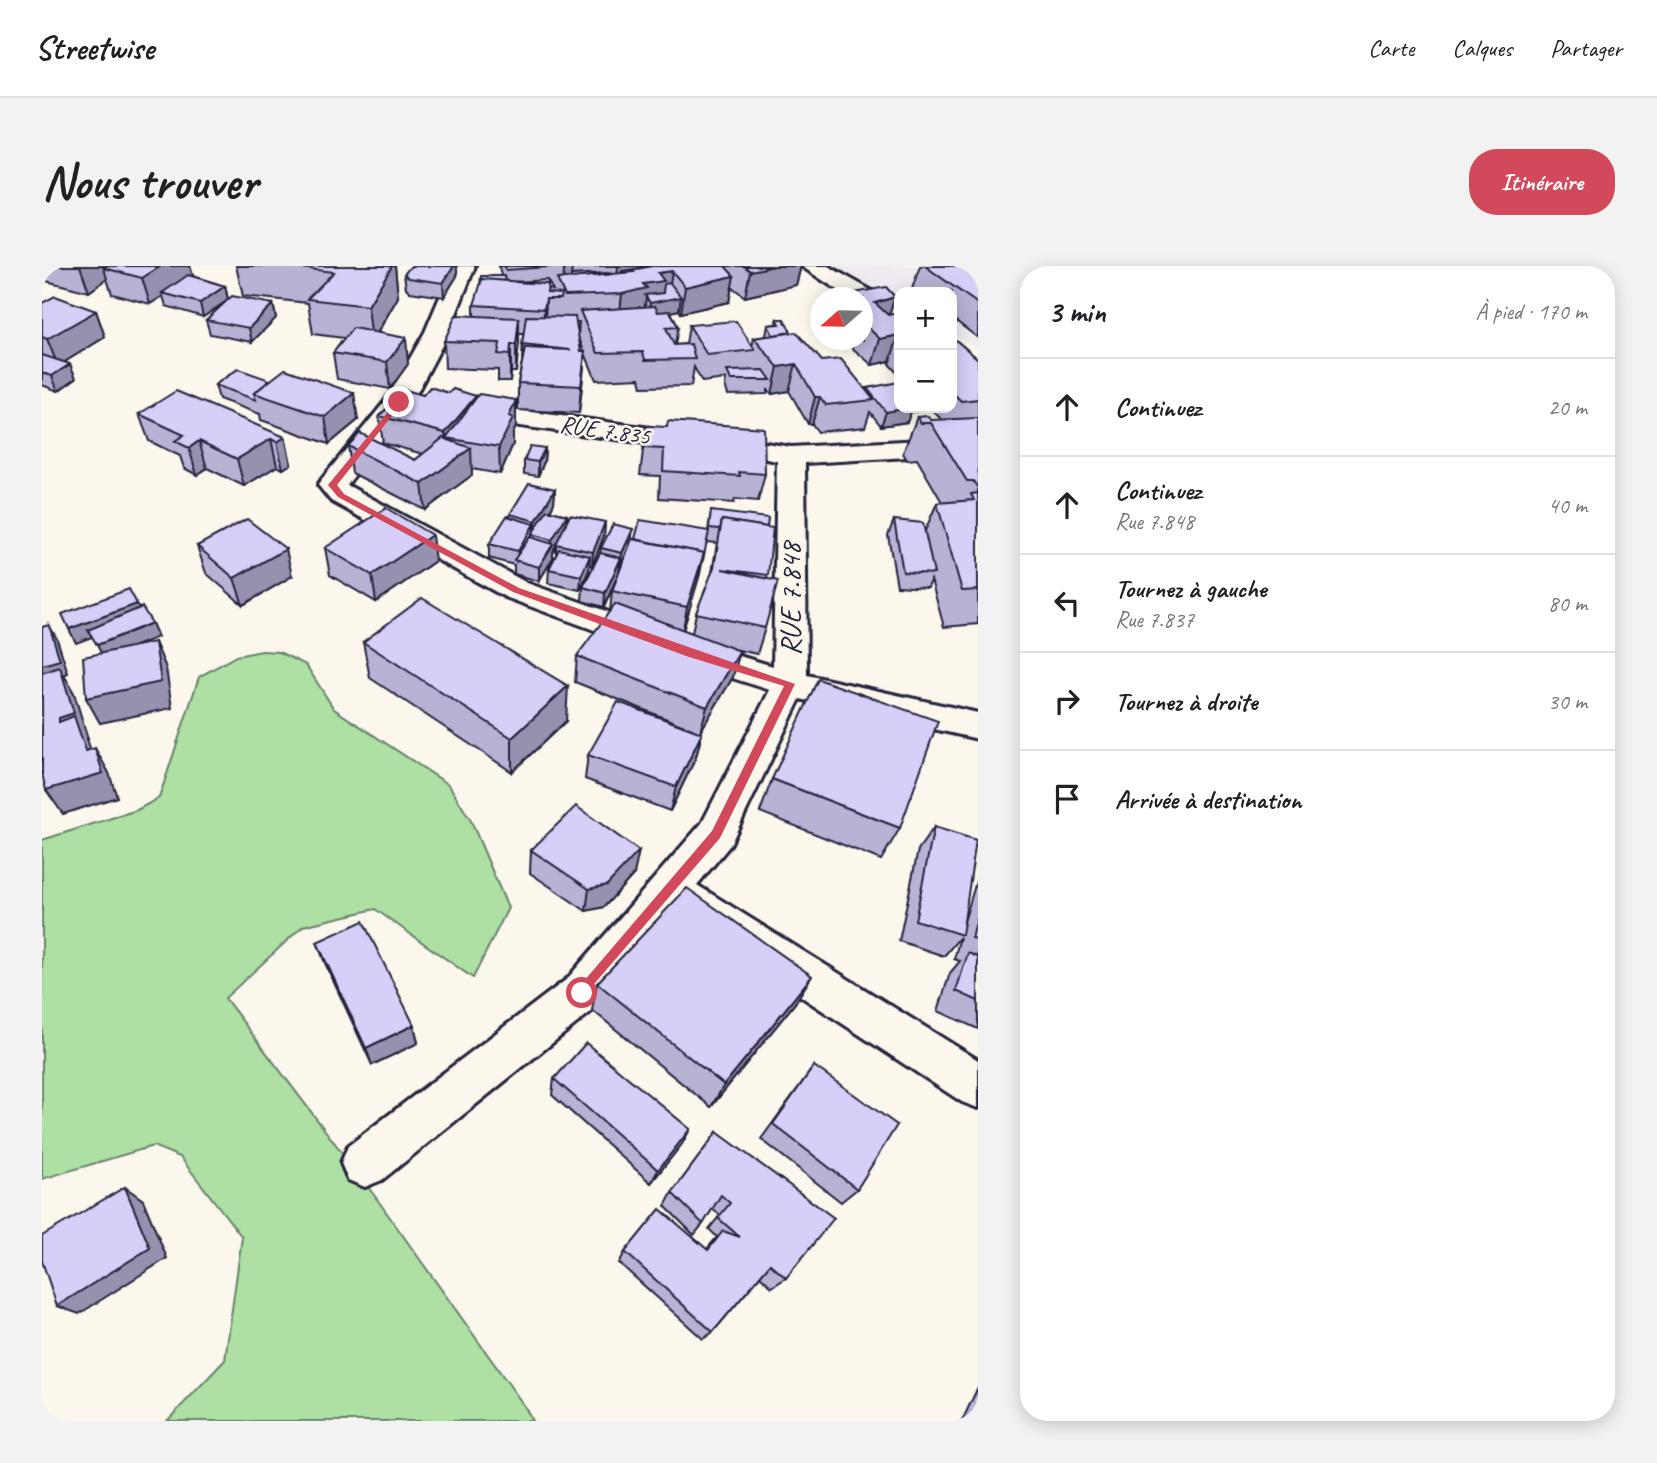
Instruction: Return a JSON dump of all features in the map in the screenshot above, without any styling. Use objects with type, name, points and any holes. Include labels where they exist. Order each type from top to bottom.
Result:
[{"type":"street","points":[[464,266],[437,331],[399,402],[332,485],[336,491],[516,590],[690,653],[790,684],[978,726]]},
{"type":"street","points":[[812,266],[894,313]]},
{"type":"street","name":"RUE 7.835","points":[[399,402],[791,455],[978,446]]},
{"type":"street","name":"RUE 7.848","points":[[365,1163],[582,993],[716,834],[790,684],[791,455]]},
{"type":"street","points":[[670,889],[978,1086]]},
{"type":"shaded area","points":[[826,266],[978,266],[978,348],[957,337],[957,287],[894,287],[894,303],[873,292],[873,287],[864,287]]},
{"type":"green space","points":[[262,651],[279,652],[306,665],[334,709],[449,785],[471,821],[508,908],[473,978],[375,909],[303,926],[225,998],[374,1195],[525,1407],[532,1421],[167,1421],[225,1360],[242,1237],[180,1157],[153,1146],[42,1179],[42,840],[137,810],[159,798],[199,677],[236,656]]},
{"type":"building","points":[[161,266],[142,278],[104,268]]},
{"type":"building","points":[[284,266],[392,266],[368,306],[307,299],[334,272]]},
{"type":"building","points":[[411,266],[454,266],[443,283],[409,278],[404,274]]},
{"type":"building","points":[[505,266],[549,266],[550,267],[506,270]]},
{"type":"building","points":[[652,266],[725,266],[734,276],[685,287],[672,271],[658,273],[664,281],[643,284],[647,288],[622,294],[565,296],[557,279],[634,272],[632,270]]},
{"type":"building","points":[[744,266],[774,266],[750,271]]},
{"type":"building","points":[[925,266],[978,266],[978,304]]},
{"type":"building","points":[[613,274],[571,278],[571,275]]},
{"type":"building","points":[[188,275],[225,286],[200,303],[162,293]]},
{"type":"building","points":[[481,276],[504,276],[505,281],[482,279],[480,286]]},
{"type":"building","points":[[482,279],[548,284],[547,293],[562,294],[561,299],[546,299],[544,309],[474,305]]},
{"type":"building","points":[[547,280],[553,290],[548,289],[548,284],[515,282]]},
{"type":"building","points":[[670,283],[681,297],[650,303],[645,295],[663,293],[664,284]]},
{"type":"building","points":[[886,287],[894,296],[875,303],[888,315],[894,314],[894,336],[880,339],[873,332],[873,289]]},
{"type":"building","points":[[55,296],[96,311],[47,339],[42,337],[42,303]]},
{"type":"building","points":[[232,296],[273,304],[249,328],[206,320]]},
{"type":"building","points":[[655,306],[658,312],[670,311],[678,327],[666,328],[674,345],[691,344],[695,359],[645,360],[643,352],[598,353],[580,311]]},
{"type":"building","points":[[456,315],[519,318],[516,345],[511,345],[510,355],[498,354],[500,343],[444,341]]},
{"type":"building","points":[[526,316],[575,317],[581,351],[585,351],[581,386],[518,383],[525,348],[571,350],[522,345]]},
{"type":"building","points":[[777,319],[784,319],[791,332],[773,335],[768,325],[780,324]]},
{"type":"building","points":[[736,321],[755,350],[707,355],[689,325]]},
{"type":"building","points":[[353,328],[406,338],[387,362],[333,353]]},
{"type":"building","points":[[796,332],[822,361],[841,359],[874,400],[826,405],[820,397],[815,397],[796,364],[778,367],[754,338]]},
{"type":"building","points":[[957,341],[978,359],[978,399],[961,401],[957,397]]},
{"type":"building","points":[[42,355],[70,364],[52,376],[42,373]]},
{"type":"building","points":[[238,369],[270,380],[254,393],[256,400],[215,385]]},
{"type":"building","points":[[285,369],[354,393],[325,417],[254,393]]},
{"type":"building","points":[[764,370],[771,380],[731,380],[727,371]]},
{"type":"building","points":[[894,383],[894,411],[886,412],[867,388]]},
{"type":"building","points":[[430,387],[449,393],[453,389],[476,396],[445,433],[379,416],[406,390],[423,395]]},
{"type":"building","points":[[176,391],[285,437],[277,442],[271,439],[237,459],[199,441],[189,448],[175,441],[184,435],[139,414]]},
{"type":"building","points":[[479,394],[516,400],[509,416],[513,418],[499,447],[446,438]]},
{"type":"building","points":[[927,416],[931,420],[978,418],[978,488],[973,481],[967,481],[931,423],[921,423],[917,417]]},
{"type":"building","points":[[668,421],[764,428],[765,474],[739,472],[740,476],[663,471],[664,449],[644,448],[646,426],[667,427]]},
{"type":"building","points":[[360,433],[415,460],[443,438],[471,448],[422,484],[348,446]]},
{"type":"building","points":[[530,446],[545,448],[538,462],[524,460]]},
{"type":"building","points":[[529,483],[555,489],[536,521],[510,514]]},
{"type":"building","points":[[978,493],[978,590],[962,591],[937,503],[974,500],[971,494]]},
{"type":"building","points":[[386,508],[432,535],[372,575],[325,548]]},
{"type":"building","points":[[547,510],[567,515],[552,540],[532,534]]},
{"type":"building","points":[[711,511],[768,518],[767,527],[722,520],[720,529],[709,528]]},
{"type":"building","points":[[570,515],[605,522],[593,552],[556,544]]},
{"type":"building","points":[[507,516],[534,524],[518,551],[489,544]]},
{"type":"building","points":[[247,519],[286,549],[234,578],[197,546]]},
{"type":"building","points":[[640,520],[709,531],[703,560],[704,553],[635,539]]},
{"type":"building","points":[[722,520],[773,528],[768,575],[722,569],[778,581],[765,628],[696,613],[714,567]]},
{"type":"building","points":[[894,520],[923,523],[934,574],[903,572]]},
{"type":"building","points":[[613,524],[633,529],[622,553],[601,548]]},
{"type":"building","points":[[530,537],[553,544],[539,567],[514,560]]},
{"type":"building","points":[[632,539],[704,553],[687,607],[612,591]]},
{"type":"building","points":[[559,549],[590,556],[581,576],[549,569]]},
{"type":"building","points":[[600,553],[621,558],[605,593],[583,587]]},
{"type":"building","points":[[129,589],[137,604],[69,629],[62,614]]},
{"type":"building","points":[[422,598],[568,686],[512,738],[363,642]]},
{"type":"building","points":[[615,604],[740,651],[707,707],[577,656]]},
{"type":"building","points":[[142,607],[152,623],[97,645],[88,630]]},
{"type":"building","points":[[49,625],[60,660],[42,665],[42,627]]},
{"type":"building","points":[[155,642],[161,682],[86,698],[83,657]]},
{"type":"building","points":[[60,667],[74,713],[59,718],[59,722],[74,716],[86,751],[95,748],[103,773],[46,790],[42,774],[42,673]]},
{"type":"building","points":[[818,679],[938,721],[900,828],[772,779]]},
{"type":"building","points":[[618,702],[702,733],[676,787],[588,755]]},
{"type":"building","points":[[576,806],[639,851],[607,885],[589,889],[531,850]]},
{"type":"building","points":[[934,827],[976,840],[962,935],[915,920]]},
{"type":"building","points":[[687,888],[812,976],[724,1085],[597,983]]},
{"type":"building","points":[[978,916],[978,941],[972,938]]},
{"type":"building","points":[[363,921],[414,1025],[366,1048],[317,942]]},
{"type":"building","points":[[968,953],[978,957],[978,1001],[956,991]]},
{"type":"building","points":[[586,1043],[690,1129],[658,1170],[554,1079]]},
{"type":"building","points":[[814,1066],[897,1125],[857,1189],[773,1124]]},
{"type":"building","points":[[717,1132],[834,1218],[786,1278],[770,1264],[713,1332],[625,1252],[660,1209],[708,1250],[723,1231],[740,1237],[718,1218],[730,1203],[721,1195],[703,1224],[672,1193]]},
{"type":"building","points":[[125,1187],[150,1248],[57,1306],[42,1261],[42,1236]]},
{"type":"route","points":[[399,402],[332,485],[341,495],[516,590],[690,653],[790,684],[716,834],[582,993]]}]
